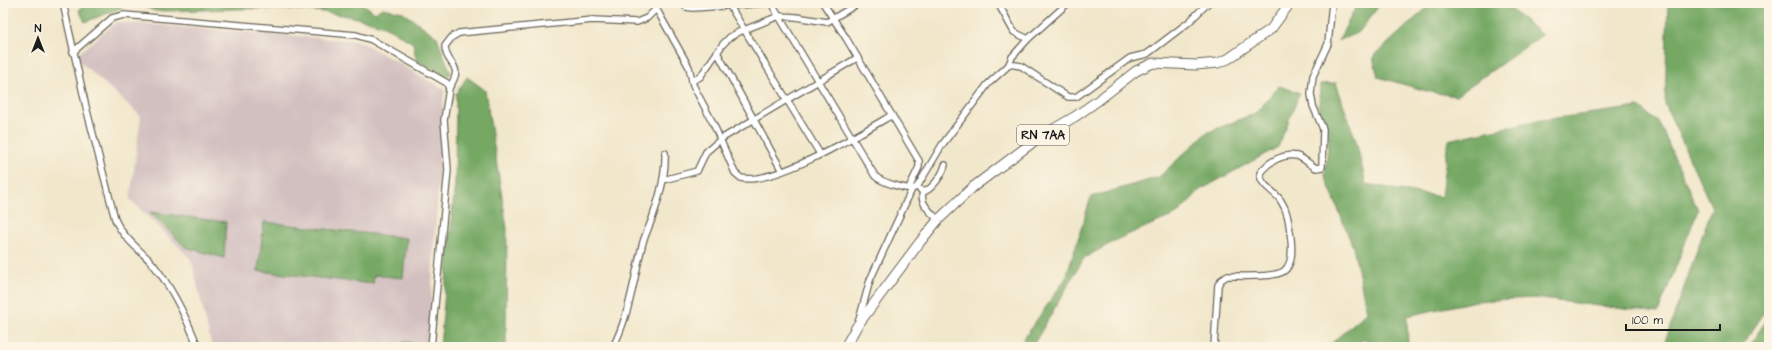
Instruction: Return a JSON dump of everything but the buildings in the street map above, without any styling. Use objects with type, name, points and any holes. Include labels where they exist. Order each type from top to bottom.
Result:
[{"type":"main road","name":"RN 7AA","points":[[844,347],[857,326],[938,220],[973,187],[1040,137],[1082,112],[1143,67],[1153,63],[1196,65],[1218,63],[1271,29],[1290,3]]},
{"type":"street","points":[[63,3],[73,52],[114,219],[124,234],[153,264],[181,310],[198,347]]},
{"type":"street","points":[[653,3],[689,67],[692,81],[721,139],[735,173],[744,179],[757,178],[782,171],[852,138],[892,115]]},
{"type":"street","points":[[681,3],[689,8],[729,4],[771,3],[877,178],[922,192],[926,191],[940,177],[945,165]]},
{"type":"street","points":[[823,3],[919,161],[919,167],[913,188],[870,280],[857,326]]},
{"type":"street","points":[[692,81],[700,77],[717,52],[730,37],[745,29],[779,16],[803,18],[823,23],[833,19],[859,3]]},
{"type":"street","points":[[998,3],[1014,32],[1028,40]]},
{"type":"street","points":[[913,188],[952,131],[988,84],[1009,64],[1012,57],[1028,40],[1068,3]]},
{"type":"street","points":[[1009,64],[1021,66],[1068,96],[1074,98],[1088,90],[1130,58],[1147,54],[1189,22],[1208,3]]},
{"type":"street","points":[[1214,347],[1218,285],[1220,280],[1226,276],[1276,274],[1284,271],[1289,265],[1292,251],[1288,215],[1281,201],[1262,181],[1260,173],[1266,165],[1290,156],[1298,156],[1316,168],[1322,167],[1323,129],[1313,106],[1311,94],[1313,76],[1328,44],[1332,3]]},
{"type":"street","points":[[729,4],[820,154]]},
{"type":"street","points":[[431,347],[448,170],[444,120],[449,88],[456,73],[454,66],[445,50],[445,46],[452,37],[459,33],[593,20],[637,22],[647,18],[656,9]]},
{"type":"street","points":[[73,52],[112,18],[121,14],[352,34],[372,40],[447,84],[449,88]]},
{"type":"street","points":[[717,52],[755,119],[782,171]]},
{"type":"street","points":[[1140,56],[1143,67]]},
{"type":"street","points":[[663,180],[697,171],[706,152],[721,139],[857,58]]},
{"type":"street","points":[[613,347],[619,335],[629,303],[644,238],[653,217],[663,180],[665,153]]},
{"type":"street","points":[[922,192],[924,203],[938,220]]},
{"type":"shaded area","points":[[116,22],[359,41],[444,89],[428,347],[212,347],[191,259],[130,199],[141,116],[75,57]]},
{"type":"green space","points":[[87,3],[134,3],[85,22],[79,10]]},
{"type":"green space","points":[[134,3],[362,3],[375,13],[382,8],[403,12],[437,37],[451,74],[445,77],[416,60],[413,43],[391,30],[384,26],[356,18],[300,10],[242,9],[155,11]]},
{"type":"green space","points":[[1358,3],[1381,3],[1359,32],[1338,41]]},
{"type":"green space","points":[[1432,3],[1504,3],[1542,35],[1456,96],[1430,92],[1378,77],[1373,57]]},
{"type":"green space","points":[[1668,3],[1769,3],[1769,306],[1741,347],[1663,347],[1712,208],[1665,104]]},
{"type":"green space","points":[[467,77],[485,90],[507,228],[506,347],[440,347],[455,182],[456,94]]},
{"type":"green space","points":[[1336,83],[1356,141],[1366,184],[1441,197],[1448,140],[1534,121],[1639,107],[1659,123],[1698,210],[1658,313],[1533,298],[1476,301],[1407,316],[1408,347],[1375,347],[1364,340],[1346,347],[1327,347],[1367,312],[1353,247],[1325,176],[1329,136],[1319,105],[1320,84]]},
{"type":"green space","points":[[1279,86],[1300,93],[1278,147],[1200,190],[1177,214],[1122,237],[1084,258],[1032,347],[1018,347],[1066,278],[1091,197],[1159,177],[1206,133],[1256,113]]},
{"type":"green space","points":[[150,212],[226,222],[224,258],[185,247]]},
{"type":"green space","points":[[264,222],[407,238],[403,278],[374,275],[373,284],[258,271]]},
{"type":"green space","points":[[1769,317],[1769,347],[1748,347]]},
{"type":"green space","points":[[403,341],[417,344],[416,347],[402,347]]}]
